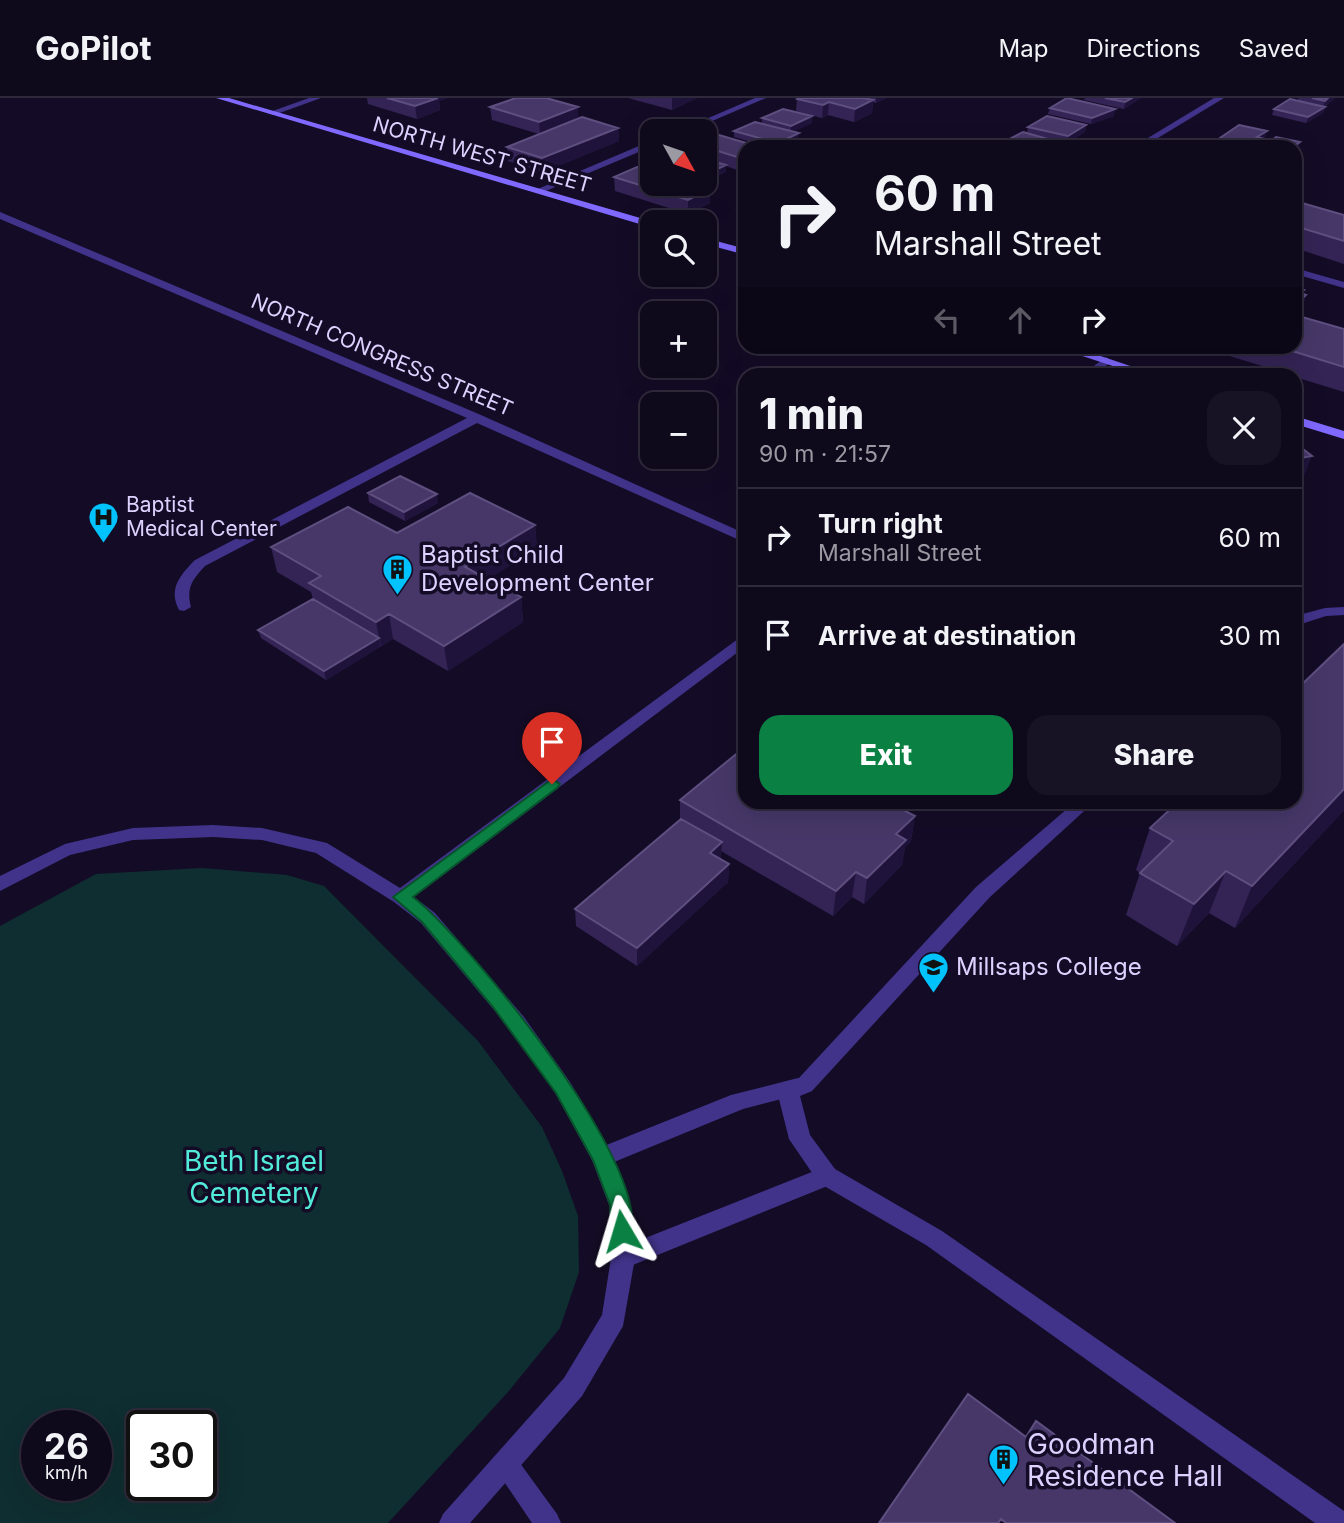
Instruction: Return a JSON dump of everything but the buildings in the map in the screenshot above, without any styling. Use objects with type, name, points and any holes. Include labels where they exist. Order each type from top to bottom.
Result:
[{"type":"street","name":"NORTH WEST STREET","points":[[220,98],[640,221]]},
{"type":"street","points":[[271,113],[317,98]]},
{"type":"street","points":[[711,119],[762,98]]},
{"type":"street","points":[[1148,140],[1220,98]]},
{"type":"street","points":[[538,191],[640,149]]},
{"type":"street","name":"NORTH CONGRESS STREET","points":[[0,215],[477,418],[738,535]]},
{"type":"street","points":[[717,245],[738,251]]},
{"type":"street","points":[[1302,273],[1344,285]]},
{"type":"street","points":[[1082,354],[1127,368]]},
{"type":"street","points":[[1098,368],[1106,362]]},
{"type":"street","points":[[184,607],[179,592],[184,578],[200,563],[477,418]]},
{"type":"street","points":[[1302,422],[1344,435]]},
{"type":"street","points":[[1302,619],[1325,612],[1344,611]]},
{"type":"street","points":[[401,897],[738,644]]},
{"type":"street","points":[[1077,809],[983,892],[805,1086],[788,1091],[800,1139],[827,1176],[934,1238],[1338,1523]]},
{"type":"street","points":[[0,884],[65,850],[133,834],[213,831],[262,834],[321,848],[401,897],[428,918],[517,1023],[563,1088],[602,1157],[620,1205],[623,1258],[614,1318],[573,1387],[452,1523]]},
{"type":"street","points":[[602,1157],[698,1121],[739,1101],[805,1086]]},
{"type":"street","points":[[623,1258],[827,1176]]},
{"type":"street","points":[[505,1464],[548,1523]]},
{"type":"green space","name":"Beth Israel Cemetery","points":[[202,868],[287,875],[324,886],[478,1041],[542,1127],[578,1216],[579,1272],[560,1328],[508,1392],[388,1523],[0,1523],[0,926],[96,874]]},
{"type":"place","name":"Baptist Medical Center","points":[[103,544]]},
{"type":"place","name":"Baptist Child Development Center","points":[[398,596]]},
{"type":"place","name":"Millsaps College","points":[[933,994]]},
{"type":"place","name":"Goodman Residence Hall","points":[[1004,1487]]},
{"type":"route","points":[[552,784],[401,897],[428,918],[500,1002],[563,1088],[602,1157],[620,1205],[622,1231]]}]
